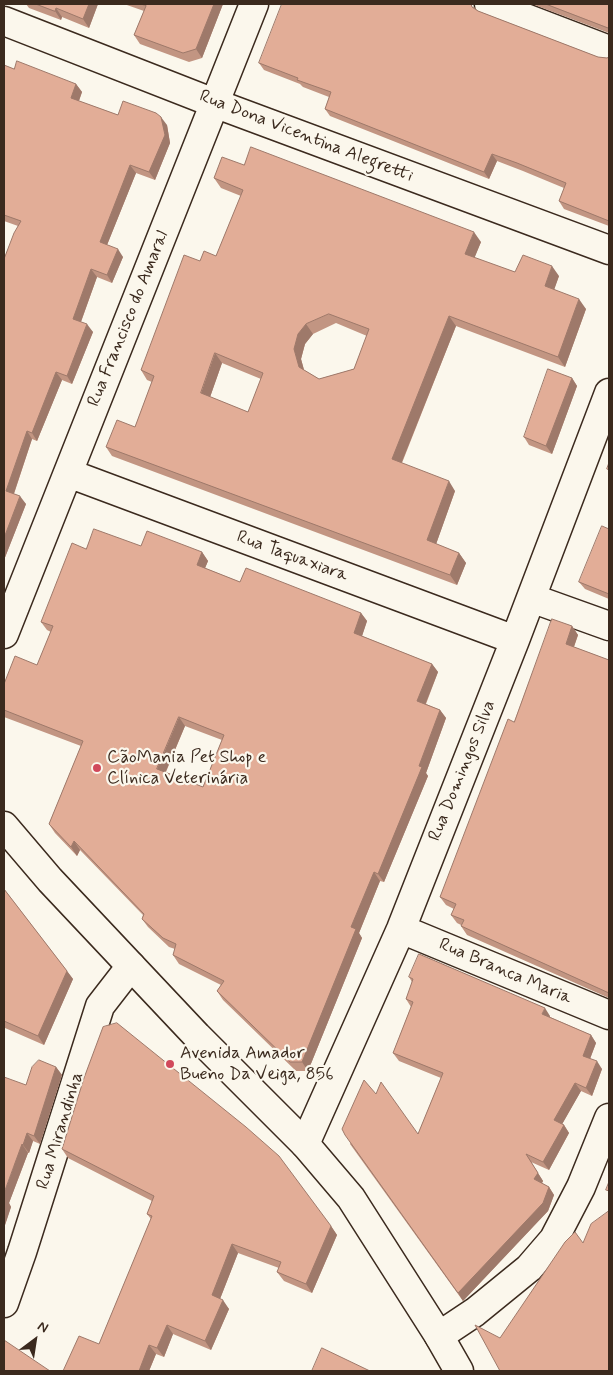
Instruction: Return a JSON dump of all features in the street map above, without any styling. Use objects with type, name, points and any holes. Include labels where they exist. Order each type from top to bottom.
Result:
[{"type":"street","name":"Rua Francisco do Amaral","points":[[4,634],[254,4]]},
{"type":"street","points":[[489,4],[609,50]]},
{"type":"street","name":"Rua Dona Vicentina Alegretti","points":[[4,21],[214,103],[609,250]]},
{"type":"street","name":"Rua Domingos Silva","points":[[305,1144],[401,928],[515,640],[609,393]]},
{"type":"street","name":"Rua Taquaxiara","points":[[68,473],[515,640]]},
{"type":"street","points":[[531,598],[609,626]]},
{"type":"street","points":[[4,826],[50,880],[130,966],[305,1144],[350,1198],[439,1336],[459,1371]]},
{"type":"street","name":"Rua Branca Maria","points":[[401,928],[609,1015]]},
{"type":"street","name":"Rua Mirandinha","points":[[4,1303],[100,1006],[130,966]]},
{"type":"street","points":[[439,1336],[475,1312],[529,1268],[554,1239],[581,1187],[609,1118]]},
{"type":"building","points":[[36,4],[89,4],[83,19],[56,8],[55,11]]},
{"type":"building","points":[[141,4],[214,4],[196,49],[183,53],[134,35],[146,6]]},
{"type":"building","points":[[282,4],[471,4],[478,11],[598,57],[609,57],[609,221],[559,201],[566,183],[517,163],[492,154],[484,172],[325,109],[331,92],[297,80],[298,78],[259,63]]},
{"type":"building","points":[[546,4],[609,4],[609,28]]},
{"type":"building","points":[[17,61],[76,84],[71,98],[118,115],[123,101],[156,113],[161,117],[165,135],[149,172],[130,165],[100,242],[118,249],[107,275],[91,269],[73,319],[87,324],[67,376],[56,372],[32,433],[27,431],[6,491],[20,496],[4,538],[4,259],[21,221],[4,215],[4,65],[14,69]]},
{"type":"building","points":[[251,147],[474,232],[465,254],[515,272],[523,255],[552,266],[545,286],[579,299],[558,357],[449,316],[392,459],[449,481],[427,540],[459,553],[450,575],[106,447],[117,420],[135,427],[154,376],[141,370],[184,255],[200,261],[204,251],[216,256],[243,190],[214,178],[222,157],[244,165]],"holes":[[[329,314],[369,329],[354,369],[319,379],[299,367],[294,349],[298,334],[306,324]],[[215,353],[263,373],[248,412],[201,393]]]},
{"type":"building","points":[[548,369],[572,378],[546,446],[524,437]]},
{"type":"building","points":[[602,526],[609,529],[609,594],[579,582]]},
{"type":"building","points":[[94,529],[141,546],[147,531],[202,552],[197,565],[240,582],[246,568],[361,613],[354,633],[432,664],[417,701],[440,710],[419,766],[422,767],[378,874],[374,872],[351,927],[356,929],[302,1062],[290,1062],[217,991],[224,981],[173,955],[176,944],[163,938],[142,919],[144,914],[74,841],[71,847],[49,824],[83,741],[4,710],[4,684],[15,656],[37,665],[53,626],[41,622],[72,543],[86,549]],"holes":[[[179,717],[224,735],[203,787],[157,769]]]},
{"type":"building","points":[[552,619],[572,626],[566,644],[609,660],[609,993],[461,926],[464,920],[451,915],[456,904],[440,897],[508,719],[514,722]]},
{"type":"building","points":[[4,889],[67,971],[38,1036],[4,1021]]},
{"type":"building","points":[[419,954],[545,1008],[542,1014],[591,1035],[583,1056],[597,1061],[586,1088],[575,1083],[554,1120],[564,1125],[543,1162],[526,1154],[538,1173],[534,1179],[549,1187],[543,1203],[458,1293],[342,1129],[364,1080],[376,1094],[381,1082],[418,1134],[443,1073],[393,1053],[413,1002],[406,999],[413,979],[409,977]]},
{"type":"building","points":[[117,1023],[279,1156],[331,1226],[306,1284],[277,1272],[281,1262],[232,1244],[212,1295],[223,1300],[205,1341],[167,1325],[157,1348],[149,1345],[139,1371],[63,1371],[79,1336],[99,1344],[152,1216],[147,1214],[154,1196],[62,1149],[84,1078],[103,1027]]},
{"type":"building","points":[[39,1060],[56,1067],[34,1136],[27,1133],[4,1193],[4,1077],[26,1085],[32,1067]]},
{"type":"building","points":[[609,1211],[609,1371],[500,1371],[475,1325],[500,1338],[565,1242],[575,1232],[583,1243],[591,1224]]},
{"type":"building","points":[[4,1340],[50,1371],[4,1371]]},
{"type":"building","points":[[322,1348],[370,1371],[312,1371]]},
{"type":"place","name":"CãoMania Pet Shop e Clínica Veterinária","points":[[97,768]]},
{"type":"place","name":"Avenida Amador Bueno Da Veiga, 856","points":[[170,1064]]}]
